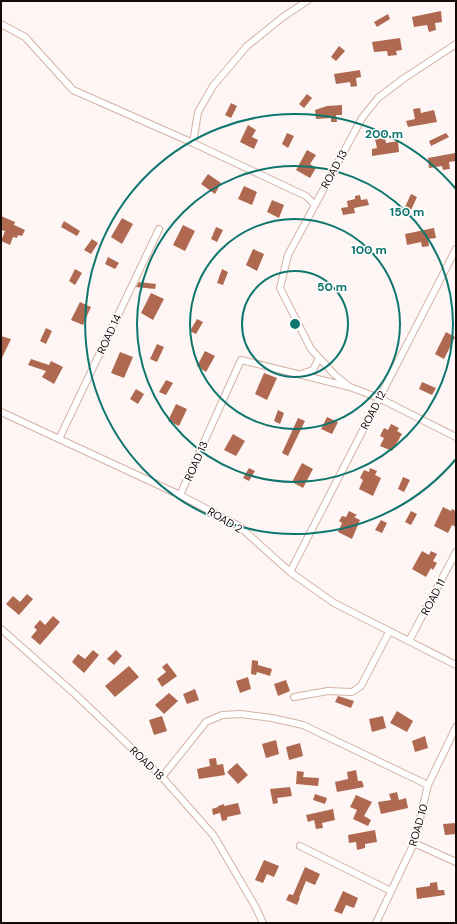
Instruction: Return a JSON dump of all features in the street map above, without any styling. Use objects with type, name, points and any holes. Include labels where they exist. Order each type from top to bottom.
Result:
[{"type":"street","points":[[193,143],[198,112],[213,86],[247,46],[283,17],[307,1]]},
{"type":"street","points":[[1,24],[25,37],[73,90],[193,143],[306,196],[315,205]]},
{"type":"street","name":"ROAD 13","points":[[319,358],[311,349],[280,288],[288,255],[362,118],[378,98],[403,79],[456,44]]},
{"type":"street","name":"ROAD 14","points":[[58,439],[158,229]]},
{"type":"street","name":"ROAD 12","points":[[290,572],[456,249]]},
{"type":"street","points":[[301,374],[313,370],[319,358],[335,376],[350,387]]},
{"type":"street","name":"ROAD 13","points":[[180,495],[241,360],[301,374]]},
{"type":"street","points":[[301,374],[350,387],[379,398],[456,437]]},
{"type":"street","name":"ROAD 2","points":[[1,412],[180,495],[239,526],[290,572],[334,603],[456,665]]},
{"type":"street","name":"ROAD 11","points":[[409,641],[456,552]]},
{"type":"street","name":"ROAD 18","points":[[1,629],[75,694],[162,777],[214,836],[255,906],[263,923]]},
{"type":"street","points":[[294,697],[328,691],[352,692],[357,690],[361,686],[389,632]]},
{"type":"street","points":[[162,777],[206,722],[222,715],[241,714],[272,718],[303,725],[428,785]]},
{"type":"street","name":"ROAD 10","points":[[376,923],[414,843],[428,785],[456,727]]},
{"type":"street","points":[[414,843],[456,862]]},
{"type":"street","points":[[300,846],[391,891]]},
{"type":"building","points":[[441,11],[442,22],[435,23],[436,30],[429,32],[427,25],[414,27],[412,17]]},
{"type":"building","points":[[388,14],[390,19],[377,27],[374,22]]},
{"type":"building","points":[[400,38],[402,50],[396,51],[397,55],[388,56],[387,51],[374,52],[372,42]]},
{"type":"building","points":[[339,46],[345,51],[336,61],[331,57]]},
{"type":"building","points":[[360,70],[361,77],[356,78],[357,86],[351,87],[350,82],[336,84],[334,74]]},
{"type":"building","points":[[307,94],[312,98],[304,108],[299,104]]},
{"type":"building","points":[[231,103],[237,106],[231,118],[225,115]]},
{"type":"building","points":[[342,105],[342,115],[336,115],[337,122],[331,122],[331,118],[316,119],[315,110],[327,106]]},
{"type":"building","points":[[420,108],[421,113],[434,110],[437,122],[408,127],[406,121],[415,119],[413,109]]},
{"type":"building","points":[[248,125],[256,130],[252,137],[258,140],[254,149],[240,142]]},
{"type":"building","points":[[287,133],[294,136],[288,148],[282,144]]},
{"type":"building","points":[[446,133],[449,137],[431,146],[429,141]]},
{"type":"building","points":[[385,138],[386,143],[398,141],[399,152],[372,156],[372,149],[377,148],[375,139]]},
{"type":"building","points":[[307,150],[316,155],[310,164],[316,168],[310,178],[296,170]]},
{"type":"building","points":[[455,153],[456,161],[449,162],[450,169],[443,170],[442,166],[429,168],[428,158]]},
{"type":"building","points":[[208,174],[221,183],[215,194],[201,184]]},
{"type":"building","points":[[244,186],[257,192],[252,205],[238,199]]},
{"type":"building","points":[[411,194],[417,197],[411,210],[405,207]]},
{"type":"building","points":[[360,195],[361,200],[367,199],[369,205],[354,208],[355,213],[343,215],[341,208],[348,207],[347,201],[355,199],[355,196]]},
{"type":"building","points":[[272,200],[284,205],[279,218],[267,212]]},
{"type":"building","points":[[1,216],[15,222],[14,225],[25,230],[22,236],[18,235],[17,238],[13,237],[10,245],[1,241],[5,231],[1,230]]},
{"type":"building","points":[[122,218],[133,224],[122,244],[111,237]]},
{"type":"building","points":[[64,221],[80,231],[77,236],[61,227]]},
{"type":"building","points":[[183,225],[195,231],[185,251],[173,245]]},
{"type":"building","points":[[216,227],[223,230],[217,242],[211,239]]},
{"type":"building","points":[[434,228],[436,238],[428,239],[429,246],[422,247],[421,242],[407,245],[405,234]]},
{"type":"building","points":[[92,239],[98,243],[91,254],[84,250]]},
{"type":"building","points":[[253,249],[264,254],[257,271],[246,265]]},
{"type":"building","points":[[108,257],[119,263],[115,269],[105,264]]},
{"type":"building","points":[[75,269],[82,273],[75,285],[69,281]]},
{"type":"building","points":[[222,269],[228,272],[223,285],[217,283]]},
{"type":"building","points":[[139,282],[156,284],[155,289],[136,287]]},
{"type":"building","points":[[151,293],[164,299],[153,320],[141,313]]},
{"type":"building","points":[[80,302],[91,307],[83,325],[71,320]]},
{"type":"building","points":[[197,319],[203,322],[196,334],[190,331]]},
{"type":"building","points":[[46,328],[52,331],[46,344],[40,341]]},
{"type":"building","points":[[446,332],[455,337],[444,359],[435,354]]},
{"type":"building","points":[[1,336],[11,339],[1,360]]},
{"type":"building","points":[[157,344],[164,347],[157,362],[150,359]]},
{"type":"building","points":[[205,351],[215,356],[206,372],[197,366]]},
{"type":"building","points":[[120,352],[133,357],[124,378],[111,373]]},
{"type":"building","points":[[31,359],[49,365],[51,361],[63,367],[54,384],[42,377],[46,371],[28,365]]},
{"type":"building","points":[[264,373],[277,378],[267,400],[255,394]]},
{"type":"building","points":[[166,380],[173,383],[166,395],[159,392]]},
{"type":"building","points":[[422,382],[436,388],[432,395],[419,389]]},
{"type":"building","points":[[136,389],[144,394],[138,404],[130,399]]},
{"type":"building","points":[[176,404],[187,409],[179,426],[168,421]]},
{"type":"building","points":[[278,410],[284,413],[280,424],[274,421]]},
{"type":"building","points":[[327,417],[338,422],[332,434],[321,429]]},
{"type":"building","points":[[298,418],[305,421],[288,456],[282,453]]},
{"type":"building","points":[[391,424],[399,428],[397,431],[402,434],[392,451],[380,446],[384,438],[380,436],[384,428],[388,430]]},
{"type":"building","points":[[233,434],[245,441],[236,456],[224,450]]},
{"type":"building","points":[[302,463],[313,469],[303,488],[292,482]]},
{"type":"building","points":[[249,468],[255,471],[249,481],[243,478]]},
{"type":"building","points":[[370,468],[377,471],[375,475],[381,478],[373,496],[359,489],[363,480],[360,478],[364,470],[369,472]]},
{"type":"building","points":[[403,477],[410,480],[404,492],[398,489]]},
{"type":"building","points":[[443,507],[451,511],[452,509],[456,511],[456,527],[452,525],[448,533],[434,526]]},
{"type":"building","points":[[349,511],[357,515],[354,517],[360,520],[352,539],[338,532],[342,523],[339,521],[342,516],[346,517]]},
{"type":"building","points":[[411,511],[417,514],[411,525],[405,522]]},
{"type":"building","points":[[381,520],[387,523],[382,533],[375,530]]},
{"type":"building","points":[[422,551],[429,555],[431,551],[437,554],[433,561],[437,563],[433,570],[431,568],[426,577],[412,569]]},
{"type":"building","points":[[27,594],[33,599],[19,615],[6,604],[13,596],[20,602]]},
{"type":"building","points":[[53,616],[60,622],[40,645],[31,637],[37,630],[34,627],[40,620],[45,625]]},
{"type":"building","points":[[93,650],[99,655],[84,673],[72,662],[78,654],[85,659]]},
{"type":"building","points":[[116,650],[122,656],[114,665],[107,659]]},
{"type":"building","points":[[252,660],[258,661],[258,665],[272,669],[270,676],[257,672],[256,675],[251,674]]},
{"type":"building","points":[[167,663],[177,676],[162,687],[157,679],[166,672],[162,667]]},
{"type":"building","points":[[129,666],[139,677],[115,697],[105,686]]},
{"type":"building","points":[[248,677],[251,689],[240,693],[236,681]]},
{"type":"building","points":[[286,680],[290,691],[278,696],[274,684]]},
{"type":"building","points":[[195,689],[199,700],[187,704],[183,694]]},
{"type":"building","points":[[169,693],[178,701],[164,714],[155,705]]},
{"type":"building","points":[[338,696],[354,701],[351,708],[335,702]]},
{"type":"building","points":[[397,711],[413,721],[407,732],[390,723]]},
{"type":"building","points":[[162,716],[167,731],[154,735],[149,720]]},
{"type":"building","points":[[383,716],[386,728],[372,732],[369,719]]},
{"type":"building","points":[[425,736],[428,748],[415,752],[412,741]]},
{"type":"building","points":[[276,740],[279,754],[266,758],[262,744]]},
{"type":"building","points":[[300,743],[303,756],[289,760],[286,747]]},
{"type":"building","points":[[216,758],[217,765],[223,764],[225,775],[199,779],[197,769],[210,766],[209,759]]},
{"type":"building","points":[[237,763],[248,775],[238,784],[227,772]]},
{"type":"building","points":[[356,770],[358,781],[362,781],[364,787],[337,792],[335,782],[348,779],[347,772]]},
{"type":"building","points":[[297,771],[304,772],[303,777],[319,778],[318,786],[296,784]]},
{"type":"building","points":[[290,787],[292,796],[277,798],[278,803],[273,804],[270,789]]},
{"type":"building","points":[[397,792],[399,800],[406,798],[408,808],[381,814],[378,802],[391,800],[389,794]]},
{"type":"building","points":[[315,794],[327,798],[325,804],[313,800]]},
{"type":"building","points":[[356,795],[372,802],[364,816],[371,820],[368,826],[353,819],[357,810],[350,807]]},
{"type":"building","points":[[238,803],[241,814],[227,817],[227,820],[222,821],[220,813],[213,815],[212,809],[218,806]]},
{"type":"building","points":[[333,809],[335,820],[322,823],[323,828],[316,829],[314,820],[308,822],[306,815]]},
{"type":"building","points":[[456,823],[456,834],[445,835],[443,824]]},
{"type":"building","points":[[375,830],[377,842],[365,844],[365,848],[357,850],[356,842],[349,843],[348,835]]},
{"type":"building","points":[[264,860],[279,866],[274,877],[267,874],[263,883],[255,880]]},
{"type":"building","points":[[305,867],[320,874],[315,885],[306,881],[297,905],[286,900],[289,894],[293,895]]},
{"type":"building","points":[[437,882],[438,890],[444,890],[445,895],[417,899],[416,888],[430,886],[430,883]]},
{"type":"building","points":[[343,891],[358,898],[354,908],[346,905],[342,914],[334,911]]}]
